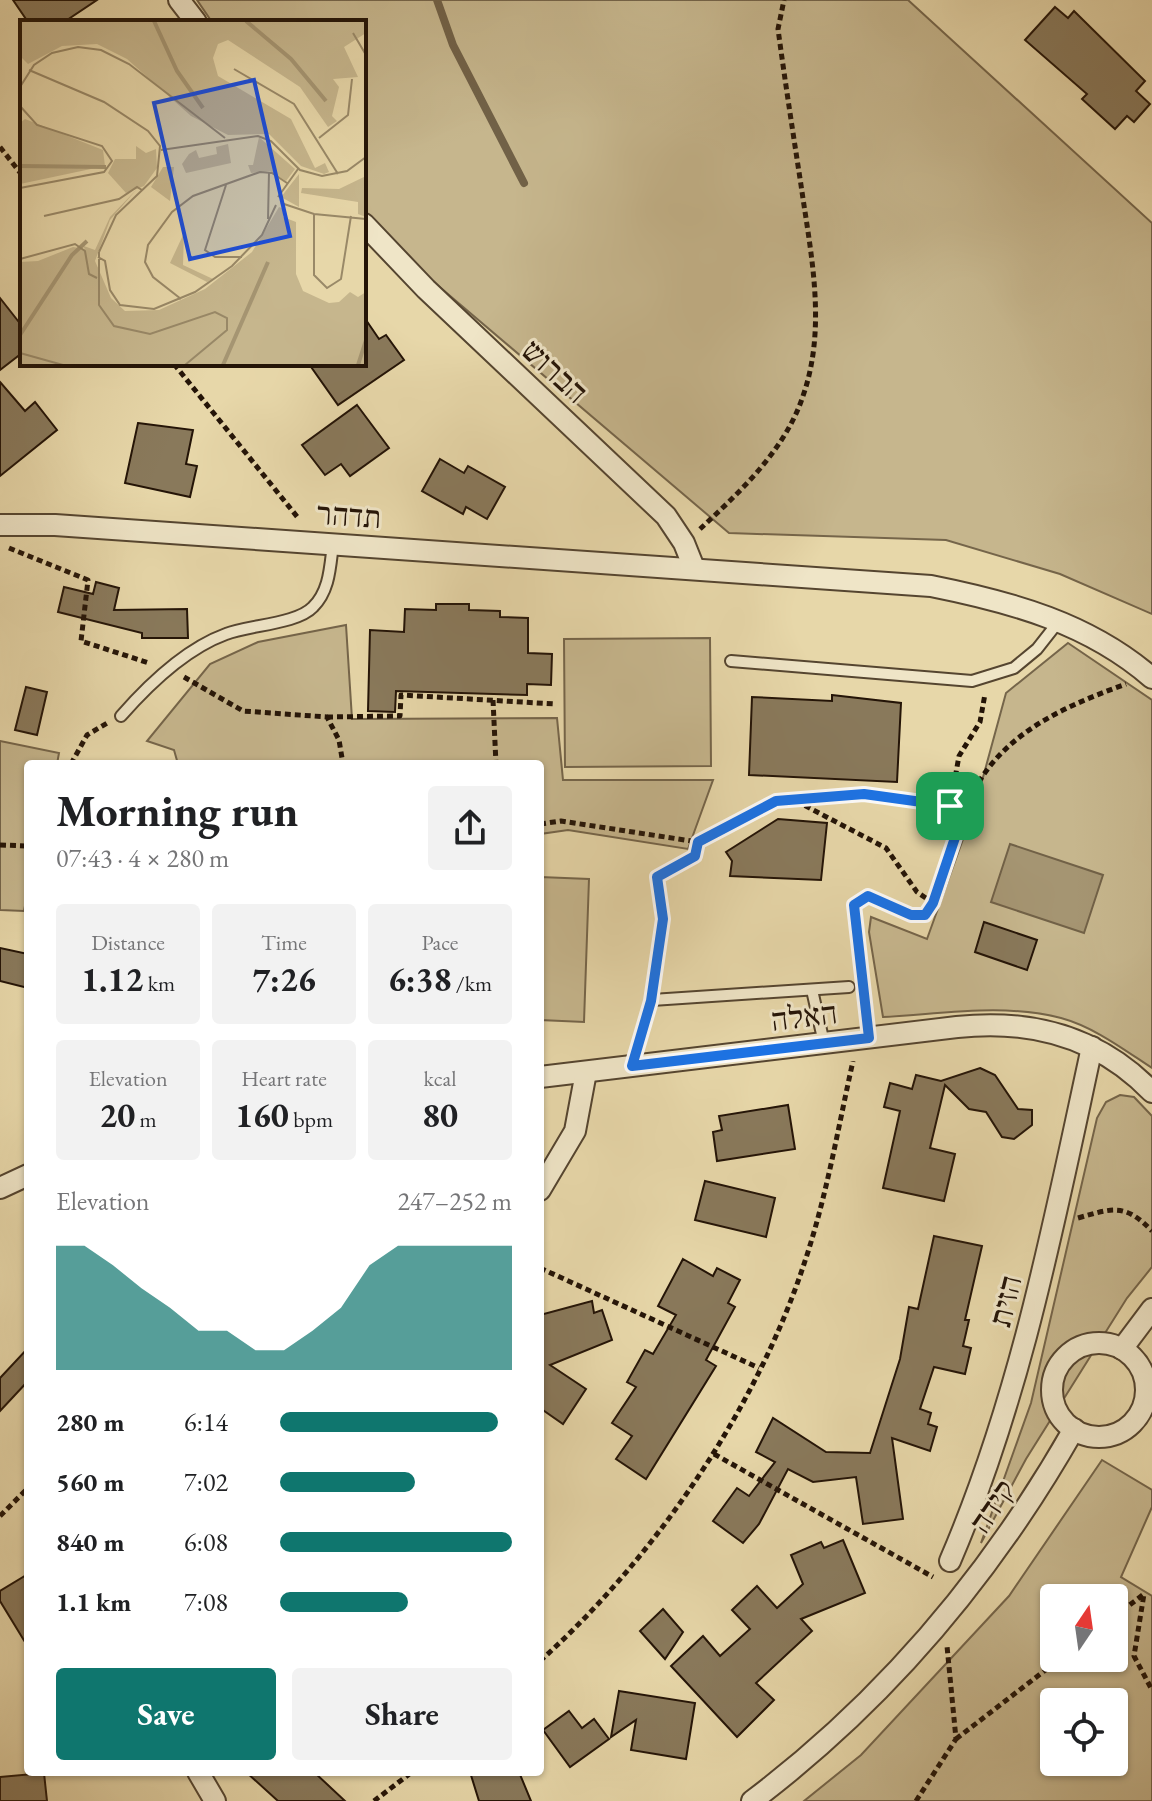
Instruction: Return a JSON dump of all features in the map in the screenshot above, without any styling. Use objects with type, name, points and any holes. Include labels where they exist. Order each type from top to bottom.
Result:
[{"type":"street","points":[[179,0],[194,20]]},
{"type":"street","name":"הברוש","points":[[366,226],[436,299],[657,507],[684,543],[694,568]]},
{"type":"street","name":"תדהר","points":[[0,525],[55,525],[931,586],[996,599],[1059,621],[1105,644],[1150,676]]},
{"type":"street","name":"האלה","points":[[544,1077],[987,1024],[1044,1029],[1092,1047],[1121,1065],[1152,1092]]},
{"type":"street","name":"הזית","points":[[950,1561],[1006,1412],[1053,1226],[1092,1047]]},
{"type":"street","points":[[544,1183],[575,1131],[586,1072]]},
{"type":"street","points":[[0,1188],[24,1177]]},
{"type":"street","points":[[1122,1349],[1152,1309]]},
{"type":"street","points":[[1096,1343],[1122,1349],[1137,1362],[1144,1375],[1145,1416],[1110,1436],[1095,1437],[1074,1429],[1057,1411],[1053,1397],[1058,1366],[1081,1346],[1096,1343]]},
{"type":"street","name":"קידה","points":[[954,1609],[1009,1535],[1074,1429]]},
{"type":"street","points":[[752,1801],[846,1724],[954,1609]]},
{"type":"street","points":[[200,1776],[215,1801]]},
{"type":"lane","points":[[121,716],[146,688],[200,648],[225,634],[299,615],[313,608],[328,586],[325,543]]},
{"type":"lane","points":[[731,661],[972,681],[987,679],[1026,659],[1059,621]]},
{"type":"lane","points":[[652,1000],[849,987]]},
{"type":"lane","points":[[812,990],[824,1043]]},
{"type":"path","points":[[684,543],[749,483],[771,456],[803,398],[815,350],[816,284],[778,29],[784,0]]},
{"type":"path","points":[[0,147],[20,172]]},
{"type":"path","points":[[176,366],[325,543]]},
{"type":"path","points":[[861,976],[853,914],[860,899],[868,896],[920,918],[933,903],[965,808],[987,768],[1035,723],[1065,707],[1150,676]]},
{"type":"path","points":[[950,806],[959,756],[980,722],[987,679]]},
{"type":"path","points":[[327,717],[400,716],[401,695],[555,704]]},
{"type":"path","points":[[493,700],[496,760]]},
{"type":"path","points":[[73,760],[87,735],[121,716]]},
{"type":"path","points":[[544,823],[561,821],[698,842],[776,801],[864,794],[965,808]]},
{"type":"path","points":[[794,799],[886,848],[917,892],[933,903]]},
{"type":"path","points":[[632,1066],[652,1000],[663,919],[657,877],[695,856],[698,842]]},
{"type":"path","points":[[0,845],[24,846]]},
{"type":"path","points":[[544,1657],[614,1586],[667,1522],[714,1454],[759,1368],[804,1264],[821,1211],[863,1039],[863,992]]},
{"type":"path","points":[[1053,1226],[1109,1209],[1128,1210],[1152,1231]]},
{"type":"path","points":[[544,1270],[759,1368]]},
{"type":"path","points":[[714,1454],[954,1609],[956,1739]]},
{"type":"path","points":[[0,1516],[24,1492]]},
{"type":"path","points":[[1128,1606],[1144,1594],[1134,1656],[1152,1690]]},
{"type":"path","points":[[916,1801],[956,1739],[1043,1672]]},
{"type":"path","points":[[374,1801],[407,1776]]},
{"type":"shaded area","points":[[197,0],[908,0],[1152,223],[1152,614],[1060,574],[946,540],[729,533],[366,221],[366,20],[211,20]]},
{"type":"shaded area","points":[[346,625],[352,719],[557,718],[563,780],[713,780],[688,849],[568,830],[544,833],[544,760],[177,760],[174,750],[147,741],[210,664],[258,642]]},
{"type":"shaded area","points":[[710,638],[711,766],[565,767],[564,639]]},
{"type":"shaded area","points":[[1068,643],[1152,700],[1152,1068],[1085,1027],[1040,1014],[995,1010],[883,1017],[869,932],[871,917],[927,939],[976,803],[1006,693]]},
{"type":"shaded area","points":[[0,741],[59,753],[58,760],[24,760],[24,911],[0,910]]},
{"type":"shaded area","points":[[1010,844],[1103,875],[1084,933],[991,902]]},
{"type":"shaded area","points":[[544,877],[589,879],[584,1022],[544,1020]]},
{"type":"shaded area","points":[[1120,1095],[1134,1097],[1152,1116],[1152,1267],[1127,1298],[1026,1459],[981,1543],[1031,1403],[1097,1118],[1106,1102]]},
{"type":"shaded area","points":[[1102,1460],[1152,1490],[1152,1507],[1121,1577],[1152,1596],[1152,1801],[804,1801],[861,1755],[1009,1596]]},
{"type":"building","points":[[13,0],[97,0],[67,20],[27,20]]},
{"type":"building","points":[[1055,7],[1068,18],[1074,11],[1145,81],[1136,91],[1150,104],[1134,122],[1127,116],[1115,129],[1082,99],[1087,94],[1025,40]]},
{"type":"building","points":[[0,298],[20,323],[20,355],[0,370]]},
{"type":"building","points":[[366,320],[379,339],[386,335],[404,360],[338,405],[310,366],[366,366]]},
{"type":"building","points":[[0,382],[25,411],[35,402],[57,430],[0,476]]},
{"type":"building","points":[[357,405],[389,448],[350,476],[341,464],[325,475],[302,445]]},
{"type":"building","points":[[138,423],[193,430],[186,464],[197,466],[190,497],[125,483]]},
{"type":"building","points":[[440,459],[464,473],[468,466],[505,487],[487,519],[466,507],[463,514],[422,491]]},
{"type":"building","points":[[96,582],[119,588],[114,610],[187,609],[188,638],[142,638],[142,633],[58,612],[64,587],[93,594]]},
{"type":"building","points":[[436,604],[469,604],[469,610],[500,611],[500,617],[528,618],[528,653],[552,654],[551,685],[527,684],[527,695],[396,691],[395,712],[368,711],[370,630],[404,632],[405,609],[436,610]]},
{"type":"building","points":[[26,687],[47,692],[37,735],[15,730]]},
{"type":"building","points":[[832,695],[901,703],[897,782],[749,775],[752,697],[832,701]]},
{"type":"building","points":[[778,819],[827,823],[821,880],[730,876],[732,861],[726,852]]},
{"type":"building","points":[[984,922],[1037,940],[1027,970],[975,952]]},
{"type":"building","points":[[0,948],[24,953],[24,987],[0,981]]},
{"type":"building","points":[[980,1068],[995,1075],[1018,1109],[1032,1110],[1032,1125],[1014,1139],[1002,1137],[986,1112],[969,1109],[945,1085],[930,1148],[955,1154],[944,1201],[883,1188],[900,1111],[884,1107],[890,1083],[912,1089],[916,1075],[941,1081]]},
{"type":"building","points":[[788,1105],[795,1149],[717,1161],[713,1132],[722,1130],[719,1116]]},
{"type":"building","points":[[705,1181],[775,1198],[766,1237],[695,1220]]},
{"type":"building","points":[[934,1236],[982,1246],[965,1320],[969,1320],[963,1346],[971,1348],[965,1374],[934,1367],[920,1409],[931,1413],[928,1424],[937,1427],[930,1451],[892,1438],[903,1519],[863,1524],[856,1477],[813,1482],[788,1469],[759,1524],[743,1543],[713,1521],[737,1488],[749,1496],[775,1462],[756,1452],[773,1418],[826,1452],[870,1453],[900,1359],[909,1307],[918,1309]]},
{"type":"building","points":[[683,1259],[713,1276],[717,1268],[740,1280],[728,1303],[735,1307],[706,1360],[716,1366],[646,1479],[616,1459],[632,1436],[612,1423],[636,1387],[627,1382],[645,1350],[653,1354],[676,1315],[658,1306]]},
{"type":"building","points":[[592,1301],[594,1313],[602,1310],[612,1340],[550,1365],[586,1389],[563,1424],[544,1411],[544,1314]]},
{"type":"building","points":[[24,1352],[24,1385],[0,1411],[0,1378]]},
{"type":"building","points":[[843,1540],[865,1593],[801,1619],[812,1631],[756,1683],[774,1700],[737,1737],[671,1666],[703,1636],[720,1656],[750,1629],[732,1610],[757,1586],[777,1608],[803,1584],[791,1555],[821,1542],[824,1548]]},
{"type":"building","points":[[24,1576],[24,1640],[0,1601],[0,1591]]},
{"type":"building","points":[[663,1609],[683,1632],[665,1659],[640,1631]]},
{"type":"building","points":[[619,1691],[695,1703],[686,1759],[631,1750],[636,1720],[611,1737]]},
{"type":"building","points":[[569,1711],[582,1728],[594,1719],[609,1739],[570,1767],[544,1729]]},
{"type":"building","points":[[44,1776],[47,1801],[0,1801],[0,1777]]},
{"type":"building","points":[[250,1776],[318,1776],[345,1801],[278,1801]]},
{"type":"building","points":[[471,1776],[521,1776],[531,1801],[479,1801]]},
{"type":"waterway","points":[[437,0],[453,45],[524,183]]},
{"type":"route","points":[[864,794],[950,806],[965,808],[933,903],[926,915],[920,918],[868,896],[854,905],[869,1038],[632,1066],[651,1001],[657,940],[663,919],[657,877],[695,856],[698,842],[776,801],[864,794]]}]
